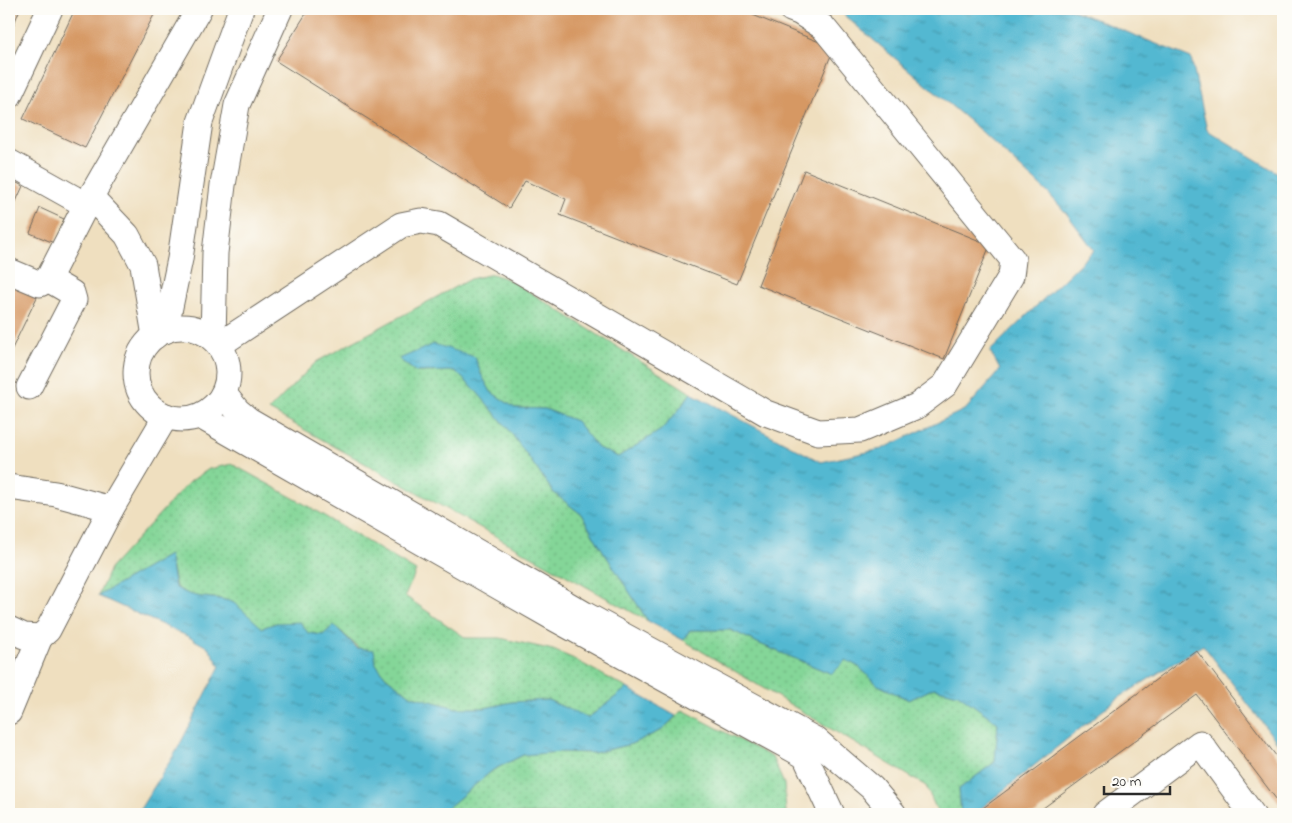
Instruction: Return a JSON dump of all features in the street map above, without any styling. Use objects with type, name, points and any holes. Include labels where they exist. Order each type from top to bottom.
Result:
[{"type":"street","points":[[9,96],[50,9]]},
{"type":"street","points":[[9,271],[40,284],[48,279],[89,201],[199,9]]},
{"type":"street","points":[[160,333],[180,259],[200,122],[240,9]]},
{"type":"street","points":[[216,342],[195,329],[185,327],[175,327],[160,333],[145,346],[138,360],[136,379],[143,398],[150,406],[166,416],[183,419],[200,416],[218,403],[224,394],[229,372],[227,362],[216,342],[215,253],[223,185],[236,105],[280,9]]},
{"type":"street","points":[[216,342],[401,225],[421,221],[439,224],[775,416],[818,432],[860,430],[917,406],[945,385],[1011,276],[1012,260],[823,28],[799,12],[791,9]]},
{"type":"street","points":[[9,162],[89,201],[127,235],[143,265],[160,333]]},
{"type":"street","points":[[28,387],[74,300],[72,293],[48,279]]},
{"type":"street","points":[[224,394],[236,410],[244,430]]},
{"type":"street","points":[[9,712],[40,636],[48,630],[111,509],[166,416]]},
{"type":"street","points":[[200,416],[244,430],[586,615],[810,748],[872,788],[894,814]]},
{"type":"street","points":[[9,487],[56,494],[111,509]]},
{"type":"street","points":[[9,629],[24,636],[40,636]]},
{"type":"street","points":[[1118,811],[1200,743],[1252,814]]},
{"type":"street","points":[[810,748],[832,814]]},
{"type":"green space","points":[[493,274],[512,281],[691,393],[661,430],[618,457],[598,448],[576,421],[545,409],[515,408],[491,392],[481,374],[475,357],[434,345],[399,359],[416,372],[455,371],[477,392],[506,426],[554,493],[581,514],[648,621],[269,410],[316,362],[470,279]]},
{"type":"green space","points":[[232,464],[306,505],[416,571],[405,596],[466,638],[500,638],[553,650],[572,658],[627,688],[588,718],[548,700],[512,702],[485,708],[456,708],[412,696],[386,677],[376,664],[334,625],[323,635],[308,633],[276,623],[262,628],[232,602],[191,595],[184,592],[176,587],[169,555],[98,596],[110,568],[188,483],[209,469]]},
{"type":"green space","points":[[690,630],[731,630],[832,674],[846,660],[859,667],[878,685],[909,700],[934,688],[958,694],[998,723],[995,762],[959,789],[961,814],[938,813],[926,786],[683,640]]},
{"type":"green space","points":[[683,710],[772,757],[784,784],[786,812],[784,814],[440,814],[493,770],[523,755],[559,752],[594,753],[631,744],[662,730]]},
{"type":"water","points":[[839,9],[1070,9],[1191,58],[1207,130],[1283,176],[1283,750],[1203,645],[1117,699],[974,814],[961,814],[959,789],[995,762],[998,723],[958,694],[934,688],[909,700],[878,685],[859,667],[846,660],[832,674],[731,630],[690,630],[683,640],[648,621],[581,514],[554,493],[506,426],[477,392],[455,371],[416,372],[399,359],[434,344],[475,357],[481,374],[491,392],[515,408],[545,409],[576,421],[598,448],[618,457],[661,430],[691,393],[821,462],[882,449],[966,409],[1000,370],[990,351],[1094,250],[1067,214],[1048,193],[981,131]]},
{"type":"water","points":[[169,555],[175,587],[197,596],[232,602],[262,628],[276,623],[300,622],[308,633],[323,635],[334,625],[357,648],[374,650],[376,664],[386,677],[412,696],[456,708],[485,708],[512,702],[548,700],[588,718],[627,688],[676,716],[662,730],[631,744],[594,753],[559,752],[523,755],[493,770],[440,814],[137,814],[177,750],[220,666],[209,648],[187,636],[98,596]]},
{"type":"building","points":[[9,9],[20,9],[9,36]]},
{"type":"building","points":[[75,9],[157,9],[85,148],[23,119]]},
{"type":"building","points":[[309,9],[738,9],[834,48],[737,284],[560,215],[566,199],[525,181],[509,208],[276,61]]},
{"type":"building","points":[[804,170],[990,245],[944,359],[758,285]]},
{"type":"building","points":[[9,179],[23,186],[9,217]]},
{"type":"building","points":[[40,208],[64,219],[54,243],[30,233]]},
{"type":"building","points":[[9,278],[39,293],[9,355]]},
{"type":"building","points":[[1196,650],[1283,765],[1283,808],[1197,695],[1035,814],[975,814]]}]
